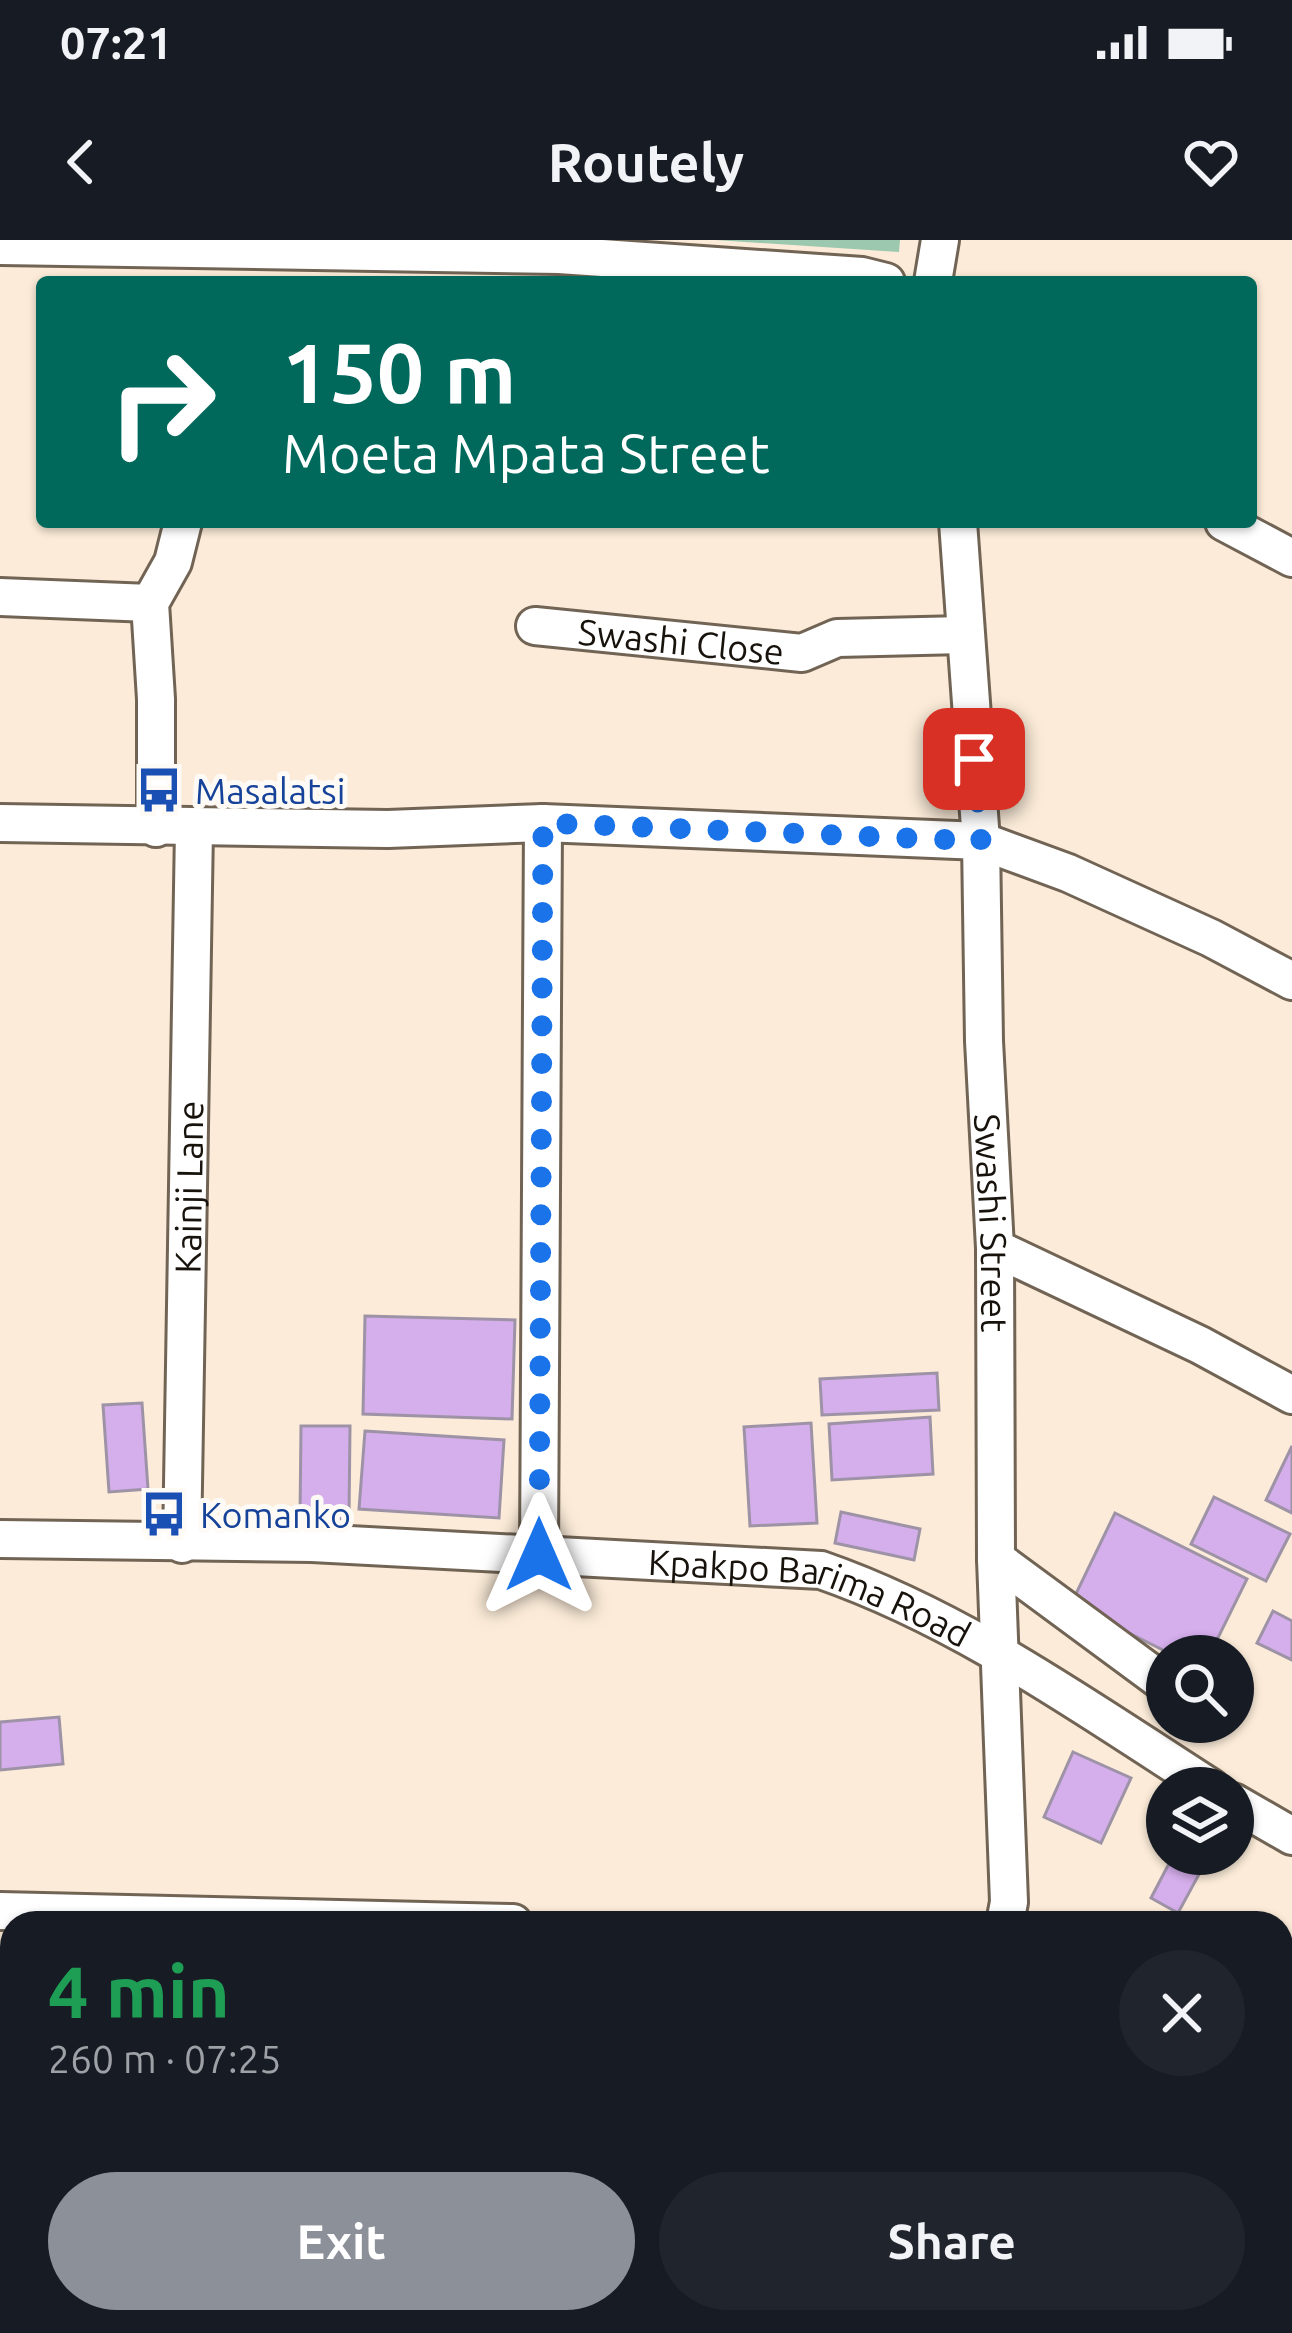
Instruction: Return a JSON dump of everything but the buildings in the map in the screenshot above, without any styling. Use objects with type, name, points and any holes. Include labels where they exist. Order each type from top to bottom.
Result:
[{"type":"street","points":[[934,276],[940,240]]},
{"type":"street","points":[[0,246],[187,265],[559,255],[865,276]]},
{"type":"street","points":[[156,828],[150,603],[173,562],[182,528]]},
{"type":"street","name":"Swashi Street","points":[[958,528],[981,841],[984,1041],[995,1248],[1007,1911]]},
{"type":"street","points":[[1235,528],[1292,558]]},
{"type":"street","points":[[0,597],[150,603]]},
{"type":"street","name":"Swashi Close","points":[[536,626],[802,653],[837,638],[964,635]]},
{"type":"street","points":[[0,823],[194,829],[543,823],[981,841],[1068,873],[1191,928],[1292,981]]},
{"type":"street","points":[[539,1555],[543,823]]},
{"type":"street","name":"Kainji Lane","points":[[182,1544],[194,829]]},
{"type":"street","points":[[995,1248],[1200,1346],[1292,1396]]},
{"type":"street","name":"Kpakpo Barima Road","points":[[0,1539],[312,1543],[821,1570],[856,1582],[1003,1654],[1178,1767]]},
{"type":"street","points":[[997,1559],[1146,1669]]},
{"type":"street","points":[[1254,1814],[1292,1836]]},
{"type":"green space","points":[[715,240],[900,240],[899,252]]},
{"type":"place","name":"Masalatsi","points":[[159,790]]},
{"type":"place","name":"Komanko","points":[[164,1514]]},
{"type":"route","points":[[539,1555],[543,823],[981,841],[974,759]]}]
